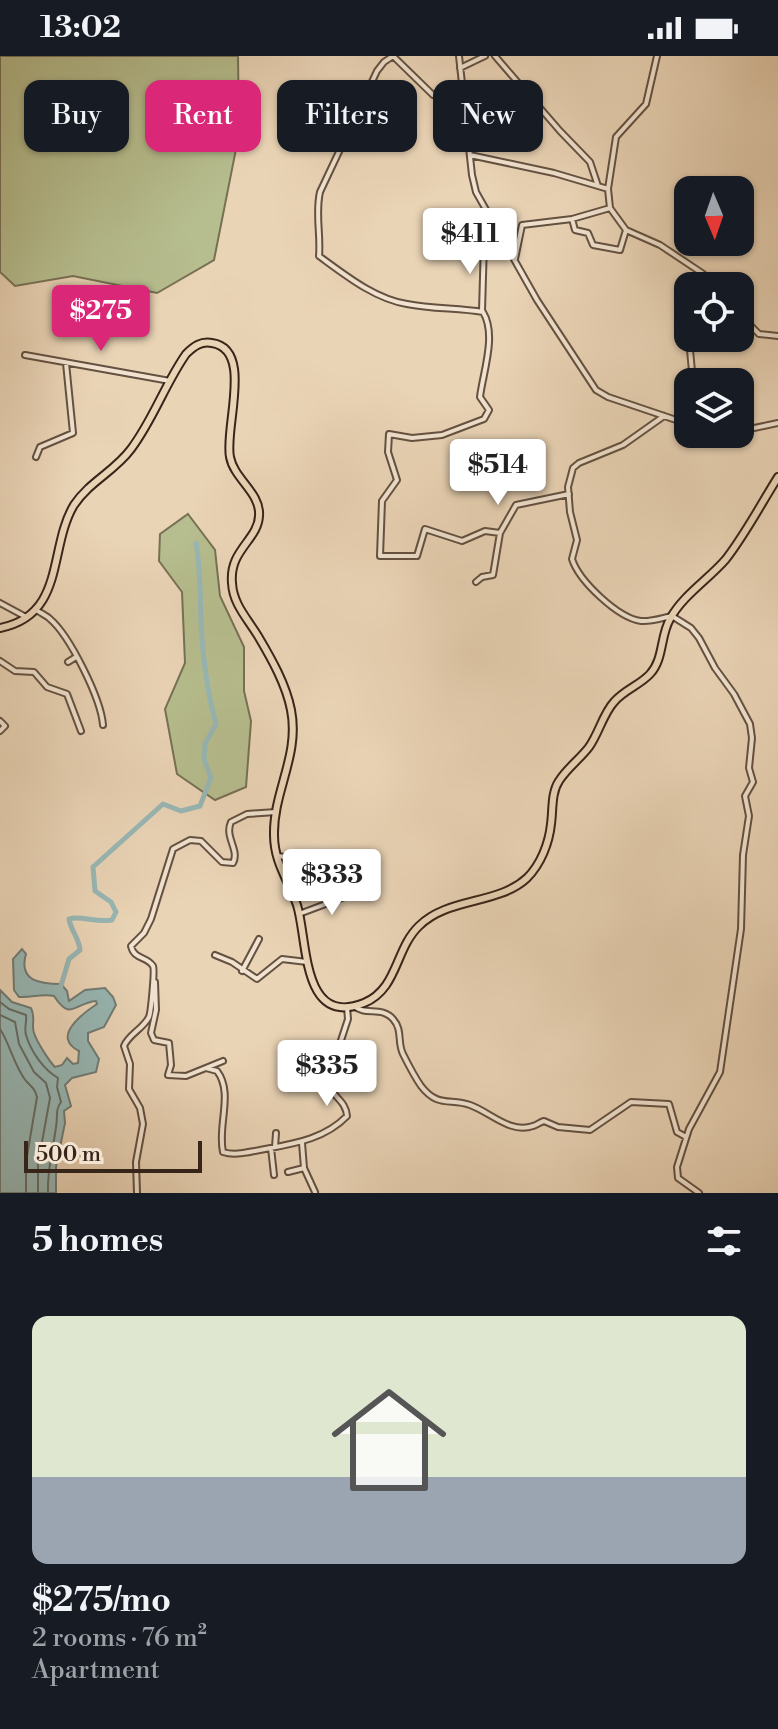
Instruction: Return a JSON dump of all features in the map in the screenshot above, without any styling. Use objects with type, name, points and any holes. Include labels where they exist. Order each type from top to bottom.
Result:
[{"type":"main road","points":[[0,628],[26,617],[35,609],[51,583],[72,508],[83,493],[130,451],[186,354],[205,342],[225,348],[235,365],[229,452],[235,473],[256,499],[260,515],[235,559],[232,588],[241,611],[260,639],[285,688],[293,722],[292,757],[276,812],[276,856],[299,914],[311,980],[322,998],[351,1006],[377,996],[388,983],[413,933],[425,921],[457,905],[509,889],[530,876],[548,842],[559,781],[590,745],[613,703],[653,670],[672,616],[730,552],[778,477]]},
{"type":"street","points":[[433,95],[393,56],[377,71],[320,192],[316,212],[320,230],[319,256],[391,300],[408,305],[482,311]]},
{"type":"street","points":[[459,56],[462,80]]},
{"type":"street","points":[[460,68],[485,56]]},
{"type":"street","points":[[495,56],[590,162],[598,186]]},
{"type":"street","points":[[657,56],[646,104],[616,137],[608,189],[610,208],[626,230],[660,245],[700,272]]},
{"type":"street","points":[[470,152],[476,192],[552,324],[598,392],[674,419]]},
{"type":"street","points":[[470,155],[554,173],[608,189]]},
{"type":"street","points":[[515,260],[522,225],[572,219],[610,208]]},
{"type":"street","points":[[572,219],[575,230],[588,233],[593,245],[612,250],[620,250],[626,230]]},
{"type":"street","points":[[500,533],[485,531],[462,541],[425,529],[417,556],[380,556],[382,501],[397,480],[388,452],[389,434],[412,438],[442,435],[481,421],[488,414],[488,406],[480,397],[488,336],[482,311],[484,242],[503,240]]},
{"type":"street","points":[[754,329],[759,334],[778,336]]},
{"type":"street","points":[[25,355],[170,381]]},
{"type":"street","points":[[36,457],[40,447],[73,433],[66,363]]},
{"type":"street","points":[[664,416],[623,445],[579,463],[569,477],[569,494],[577,540],[572,559],[585,580],[607,603],[637,621],[672,616],[691,628],[750,724],[749,768],[753,782],[745,796],[749,816],[743,855],[741,929],[720,1072],[686,1137],[677,1172],[683,1182],[699,1193]]},
{"type":"street","points":[[754,428],[778,423]]},
{"type":"street","points":[[778,469],[778,477]]},
{"type":"street","points":[[476,582],[493,575],[500,533],[518,504],[569,494]]},
{"type":"street","points":[[0,603],[26,617]]},
{"type":"street","points":[[35,609],[55,625],[76,657],[97,699],[103,725]]},
{"type":"street","points":[[68,662],[76,657]]},
{"type":"street","points":[[0,661],[15,671],[34,672],[47,687],[67,694],[81,731]]},
{"type":"street","points":[[0,721],[5,726],[0,731]]},
{"type":"street","points":[[223,1061],[186,1076],[168,1074],[171,1065],[169,1043],[154,1040],[151,1033],[156,1010],[153,965],[134,955],[131,946],[144,933],[151,919],[173,849],[186,841],[197,840],[222,862],[233,863],[235,855],[228,831],[231,822],[247,814],[276,812]]},
{"type":"street","points":[[276,856],[297,859],[319,856]]},
{"type":"street","points":[[299,914],[355,893]]},
{"type":"street","points":[[242,971],[259,939]]},
{"type":"street","points":[[215,955],[258,979],[282,959],[307,962]]},
{"type":"street","points":[[137,1193],[136,1162],[143,1124],[140,1108],[129,1089],[130,1064],[124,1046],[149,1017],[154,975]]},
{"type":"street","points":[[206,1068],[217,1071],[224,1085],[221,1121],[223,1152],[237,1153],[302,1143],[347,1116],[344,1104],[329,1090],[328,1080],[351,1006],[360,1011],[382,1012],[392,1017],[400,1032],[402,1052],[421,1086],[444,1103],[469,1105],[512,1126],[530,1127],[544,1121],[558,1127],[585,1131],[600,1125],[631,1102],[668,1104],[677,1132],[686,1137]]},
{"type":"street","points":[[274,1175],[276,1133]]},
{"type":"street","points":[[302,1143],[304,1168],[315,1192]]},
{"type":"street","points":[[288,1172],[304,1168]]},
{"type":"green space","points":[[0,56],[238,56],[238,80],[145,80],[145,152],[235,152],[214,260],[157,293],[73,276],[15,286],[0,272]]},
{"type":"green space","points":[[188,514],[215,550],[220,596],[244,647],[244,691],[251,721],[246,787],[215,800],[177,774],[165,709],[185,663],[182,592],[159,561],[160,534]]},
{"type":"water","points":[[22,949],[26,954],[24,963],[28,975],[39,982],[61,984],[67,991],[69,1001],[85,990],[105,988],[116,1005],[104,1027],[88,1033],[88,1041],[99,1059],[96,1072],[72,1078],[65,1085],[71,1106],[64,1111],[65,1123],[56,1167],[56,1193],[0,1193],[0,990],[12,1002],[31,1008],[33,1030],[55,1067],[62,1065],[67,1058],[73,1064],[78,1063],[79,1051],[71,1045],[68,1033],[77,1020],[97,1004],[96,1001],[89,1002],[69,1010],[54,996],[19,997],[14,990],[13,959]]},
{"type":"waterway","points":[[60,989],[69,959],[80,950],[69,919],[112,920],[116,912],[111,902],[95,891],[93,867],[163,804],[181,811],[200,806],[211,778],[204,759],[205,744],[216,724],[204,662],[196,543]]}]
